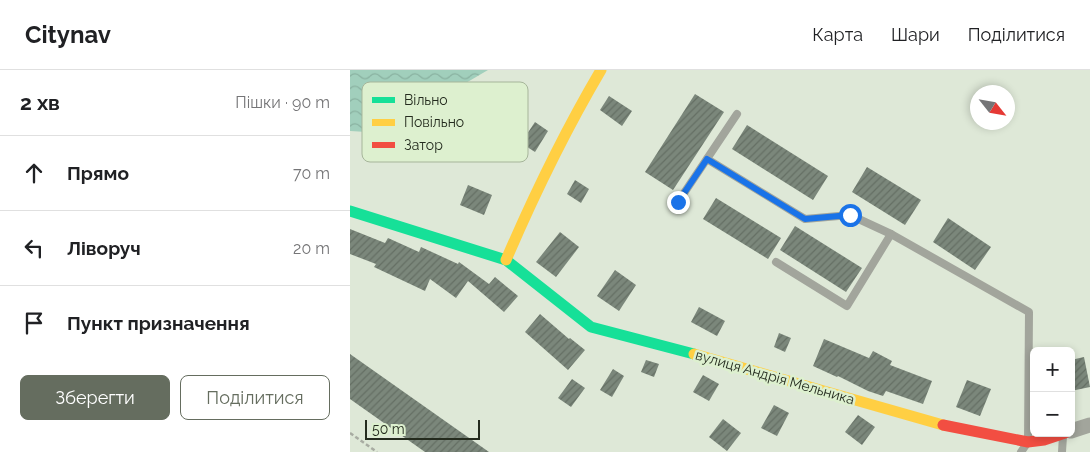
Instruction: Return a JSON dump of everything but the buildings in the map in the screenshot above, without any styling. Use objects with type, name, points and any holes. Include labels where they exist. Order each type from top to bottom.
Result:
[{"type":"street","points":[[506,260],[533,196],[601,70]]},
{"type":"street","name":"вулиця Андрія Мельника","points":[[350,211],[506,260],[591,327],[728,362],[935,424],[1028,442],[1054,437]]},
{"type":"street","points":[[1075,430],[1090,425]]},
{"type":"lane","points":[[678,202],[737,114]]},
{"type":"lane","points":[[707,159],[805,219],[850,215],[891,234],[1029,312],[1028,442],[1021,452]]},
{"type":"lane","points":[[776,262],[847,306],[891,234]]},
{"type":"lane","points":[[1062,452],[1064,437]]},
{"type":"path","points":[[350,433],[377,452]]},
{"type":"water","points":[[350,70],[488,70],[468,82],[362,82],[362,132],[350,131]]},
{"type":"traffic: fast","points":[[350,211],[506,260],[591,327],[694,354]]},
{"type":"traffic: slow","points":[[506,260],[550,164],[601,70]]},
{"type":"traffic: slow","points":[[694,354],[943,425]]},
{"type":"traffic: jam","points":[[943,425],[1028,442],[1053,437]]},
{"type":"route","points":[[678,202],[707,159],[805,219],[850,215]]}]
